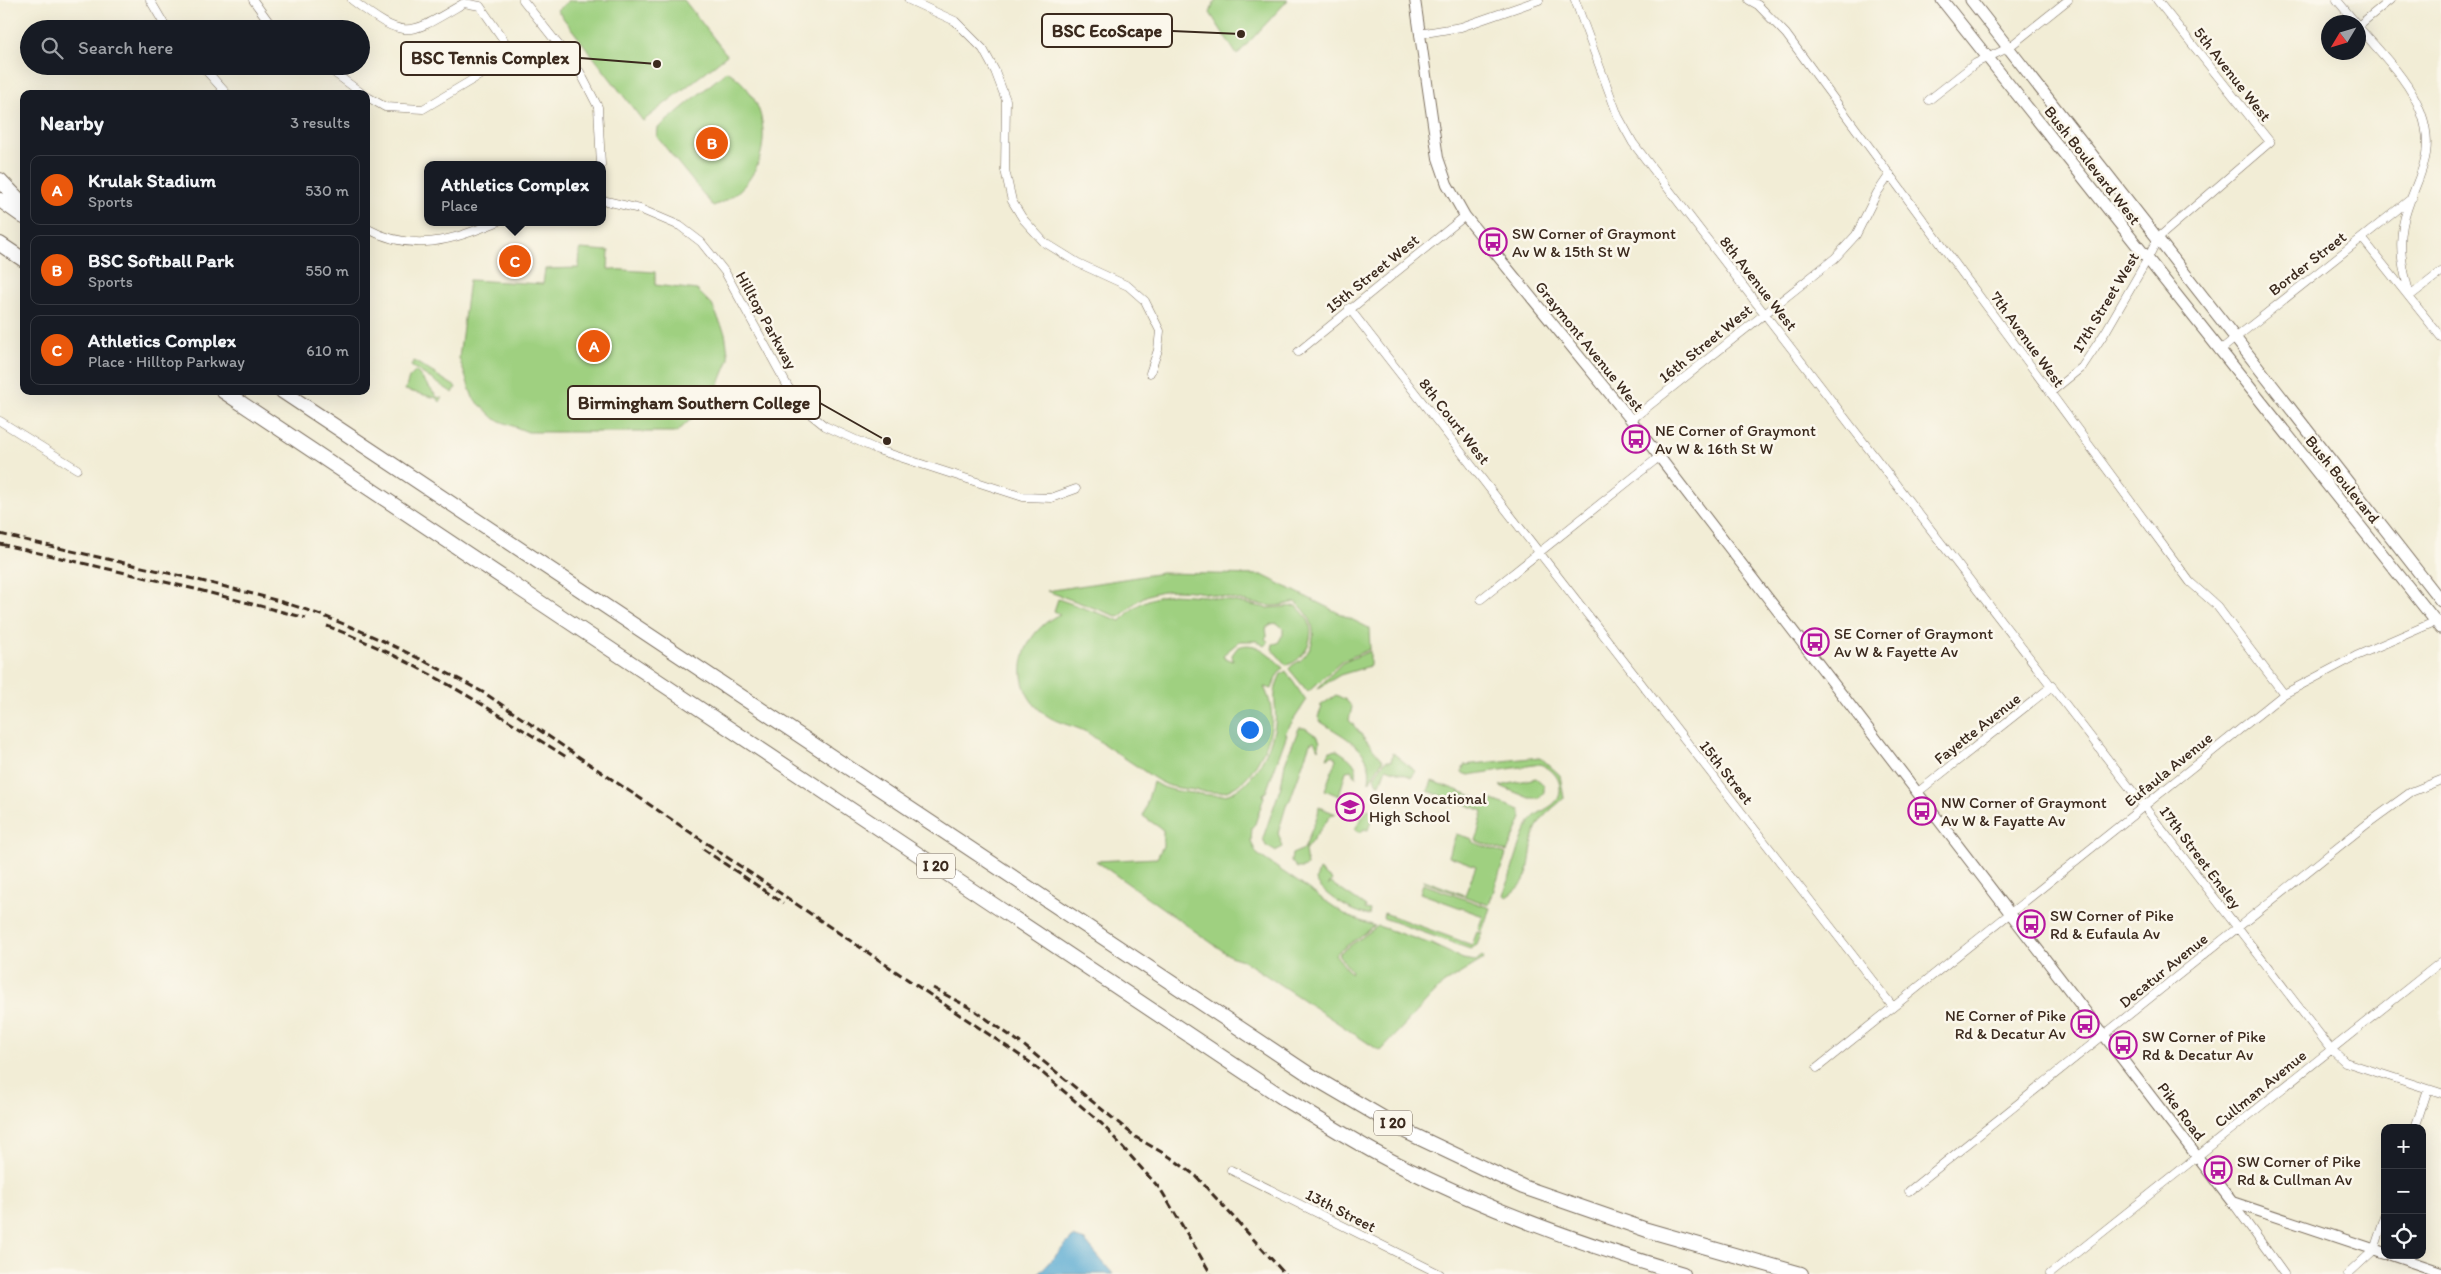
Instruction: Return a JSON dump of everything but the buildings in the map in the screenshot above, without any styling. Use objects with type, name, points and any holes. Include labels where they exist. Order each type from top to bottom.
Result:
[{"type":"highway","points":[[0,180],[20,201]]},
{"type":"highway","points":[[0,200],[20,214]]},
{"type":"highway","points":[[0,244],[20,257]]},
{"type":"highway","name":"I 20","points":[[229,395],[1285,1099],[1396,1164],[1514,1218],[1595,1248],[1683,1274]]},
{"type":"highway","name":"I 20","points":[[288,395],[1313,1077],[1407,1132],[1523,1186],[1647,1230],[1801,1274]]},
{"type":"main road","name":"Bush Boulevard West","points":[[1942,0],[2219,350]]},
{"type":"main road","name":"Bush Boulevard West","points":[[1971,0],[2236,337]]},
{"type":"main road","name":"Bush Boulevard","points":[[2236,337],[2441,600]]},
{"type":"main road","name":"Bush Boulevard","points":[[2219,350],[2439,622]]},
{"type":"street","points":[[150,0],[162,20]]},
{"type":"street","points":[[253,0],[267,20]]},
{"type":"street","points":[[352,0],[382,23],[406,31],[424,27],[464,3],[480,6],[514,55],[423,109],[385,107],[370,98]]},
{"type":"street","points":[[523,0],[580,72],[598,107],[601,161]]},
{"type":"street","points":[[909,0],[955,21],[983,49],[996,71],[1006,100],[1005,170],[1012,201],[1023,219],[1044,242],[1078,263],[1128,286],[1145,302],[1160,331],[1158,350],[1150,373]]},
{"type":"street","name":"Graymont Avenue West","points":[[1414,0],[1438,158],[1446,184],[1465,216],[1631,420],[1918,792]]},
{"type":"street","points":[[1419,34],[1461,27],[1539,0]]},
{"type":"street","name":"8th Avenue West","points":[[1575,0],[1618,116],[1632,143],[1958,563]]},
{"type":"street","name":"7th Avenue West","points":[[1749,0],[1758,5],[1786,34],[2190,582],[2217,606],[2284,694]]},
{"type":"street","points":[[1929,100],[1976,63],[2008,48],[2068,0]]},
{"type":"street","name":"5th Avenue West","points":[[2157,0],[2270,142]]},
{"type":"street","points":[[2337,0],[2349,15]]},
{"type":"street","points":[[2366,20],[2390,0]]},
{"type":"street","points":[[2366,36],[2408,86],[2421,111],[2426,130],[2426,152],[2422,177],[2412,198],[2403,225],[2401,263],[2410,296]]},
{"type":"street","points":[[210,75],[223,90]]},
{"type":"street","points":[[337,75],[358,90]]},
{"type":"street","name":"17th Street West","points":[[2050,393],[2082,367],[2106,331],[2158,238],[2270,142]]},
{"type":"street","name":"16th Street West","points":[[1631,420],[1834,258],[1856,235],[1876,193],[1890,174]]},
{"type":"street","name":"Border Street","points":[[2219,350],[2412,198]]},
{"type":"street","name":"Hilltop Parkway","points":[[606,201],[640,208],[680,226],[701,242],[725,272],[788,387],[806,410],[824,426],[878,450],[1023,497],[1051,498],[1076,489]]},
{"type":"street","name":"15th Street West","points":[[1298,352],[1349,308],[1465,216]]},
{"type":"street","points":[[370,230],[396,240],[429,244],[457,238],[487,226]]},
{"type":"street","points":[[2362,238],[2441,337]]},
{"type":"street","points":[[2410,296],[2441,272]]},
{"type":"street","name":"8th Court West","points":[[1349,308],[1539,552]]},
{"type":"street","points":[[0,421],[77,469]]},
{"type":"street","points":[[1481,599],[1659,457]]},
{"type":"street","name":"15th Street","points":[[1539,552],[1894,1007]]},
{"type":"street","name":"17th Street Ensley","points":[[1958,563],[2331,1049],[2345,1062],[2441,1093]]},
{"type":"street","name":"Eufaula Avenue","points":[[1817,1068],[2284,694],[2356,656],[2439,622]]},
{"type":"street","name":"Fayette Avenue","points":[[1918,792],[2052,686]]},
{"type":"street","name":"Decatur Avenue","points":[[1909,1191],[2374,819],[2411,792],[2441,780]]},
{"type":"street","name":"Pike Road","points":[[1918,792],[2232,1202]]},
{"type":"street","name":"Cullman Avenue","points":[[2056,1272],[2197,1156],[2441,962]]},
{"type":"street","points":[[2416,1124],[2428,1089]]},
{"type":"street","name":"13th Street","points":[[1231,1170],[1440,1274]]},
{"type":"street","points":[[2232,1202],[2381,1252]]},
{"type":"street","points":[[2232,1202],[2284,1274]]},
{"type":"street","points":[[2348,1274],[2374,1250],[2381,1229]]},
{"type":"street","points":[[2403,1259],[2441,1272]]},
{"type":"green space","points":[[570,0],[684,0],[727,55],[643,121],[557,10]]},
{"type":"green space","points":[[1215,0],[1288,0],[1237,55],[1210,13]]},
{"type":"green space","points":[[727,71],[744,85],[756,103],[762,123],[763,143],[758,163],[748,181],[733,196],[713,206],[657,137],[658,128]]},
{"type":"green space","points":[[580,249],[609,251],[608,269],[655,272],[655,285],[697,290],[712,305],[725,333],[729,359],[713,399],[677,432],[528,432],[495,419],[473,398],[459,358],[469,280],[543,284],[545,269],[579,268]]},
{"type":"green space","points":[[414,361],[456,387],[453,393],[411,366]]},
{"type":"green space","points":[[416,371],[437,397],[442,398],[440,402],[436,398],[405,390],[409,378]]},
{"type":"green space","points":[[1162,573],[1262,575],[1369,628],[1370,649],[1342,661],[1308,692],[1289,669],[1304,657],[1309,650],[1313,635],[1313,628],[1307,614],[1295,602],[1273,606],[1193,591],[1161,591],[1142,598],[1119,617],[1047,591]]},
{"type":"green space","points":[[1173,594],[1206,596],[1267,608],[1297,606],[1310,625],[1311,631],[1308,644],[1302,656],[1292,663],[1286,665],[1272,649],[1273,644],[1278,643],[1283,634],[1283,628],[1277,623],[1271,624],[1266,628],[1267,636],[1265,638],[1268,642],[1264,646],[1257,641],[1240,641],[1224,654],[1223,657],[1233,661],[1232,655],[1237,648],[1243,645],[1250,645],[1274,658],[1283,668],[1276,677],[1272,689],[1264,687],[1270,703],[1272,720],[1267,744],[1245,778],[1228,791],[1212,792],[1184,789],[1163,783],[1081,729],[1046,715],[1033,703],[1026,690],[1022,676],[1023,661],[1027,647],[1035,634],[1046,623],[1060,614],[1054,611],[1058,599],[1121,621],[1138,605],[1158,597]]},
{"type":"green space","points":[[1370,651],[1370,666],[1340,675],[1317,689],[1342,663]]},
{"type":"green space","points":[[1286,671],[1306,701],[1285,733],[1287,734],[1266,792],[1263,794],[1264,797],[1255,824],[1252,827],[1251,842],[1257,854],[1349,917],[1375,926],[1335,954],[1350,973],[1351,971],[1338,954],[1378,926],[1431,944],[1463,959],[1476,961],[1482,956],[1484,959],[1443,984],[1380,1051],[1243,960],[1230,956],[1096,861],[1157,858],[1163,846],[1163,830],[1143,816],[1153,782],[1176,791],[1215,795],[1228,794],[1245,784],[1264,758],[1272,739],[1276,715],[1275,696],[1277,682],[1281,674]]},
{"type":"green space","points":[[1336,695],[1346,700],[1352,707],[1349,720],[1383,760],[1369,782],[1370,771],[1363,753],[1348,739],[1321,722],[1318,717],[1322,707],[1320,706]]},
{"type":"green space","points":[[1299,728],[1305,728],[1318,737],[1320,742],[1318,749],[1314,741],[1310,743],[1290,800],[1287,803],[1278,833],[1283,847],[1275,851],[1266,846],[1263,838],[1281,786],[1285,763]]},
{"type":"green space","points":[[1337,750],[1345,755],[1356,768],[1356,777],[1352,770],[1346,771],[1339,796],[1325,790],[1336,759],[1334,755],[1327,758],[1330,751]]},
{"type":"green space","points":[[1393,753],[1415,771],[1412,777],[1386,768],[1380,784],[1377,784],[1374,777],[1385,761],[1391,761]]},
{"type":"green space","points":[[1540,757],[1560,775],[1564,798],[1539,823],[1534,837],[1527,874],[1523,882],[1507,897],[1504,895],[1530,822],[1559,798],[1559,782],[1552,771],[1540,764],[1469,775],[1462,773],[1464,765]]},
{"type":"green space","points":[[1536,778],[1544,785],[1544,792],[1539,798],[1529,798],[1500,786]]},
{"type":"green space","points":[[1432,781],[1489,802],[1490,799],[1520,810],[1522,818],[1507,852],[1476,841],[1483,811],[1428,791]]},
{"type":"green space","points":[[1319,807],[1336,814],[1332,814],[1305,850],[1307,866],[1297,868],[1291,861],[1292,854],[1304,849]]},
{"type":"green space","points":[[1368,809],[1374,811],[1368,830],[1364,829],[1361,833],[1355,829]]},
{"type":"green space","points":[[1456,834],[1473,839],[1472,842],[1506,854],[1489,905],[1424,882],[1424,880],[1465,895],[1476,866],[1449,856]]},
{"type":"green space","points":[[1319,870],[1332,880],[1328,886],[1331,883],[1366,907],[1365,909],[1370,910],[1369,915],[1347,907],[1324,891],[1316,880]]},
{"type":"green space","points":[[1423,884],[1490,908],[1482,931],[1478,929],[1483,916],[1420,893]]},
{"type":"green space","points":[[1384,913],[1472,945],[1477,932],[1482,933],[1477,945],[1470,949],[1383,918]]},
{"type":"water","points":[[1073,1237],[1085,1241],[1113,1274],[1038,1274]]},
{"type":"railway","points":[[0,534],[202,581],[297,607],[380,640],[486,694],[1031,1063],[1102,1124],[1161,1190],[1211,1274]]},
{"type":"railway","points":[[0,544],[195,589],[306,618]]},
{"type":"railway","points":[[327,626],[421,669],[568,758]]},
{"type":"railway","points":[[703,849],[783,903]]},
{"type":"railway","points":[[933,988],[974,1010],[1022,1044],[1137,1138],[1170,1157],[1196,1176],[1285,1274]]},
{"type":"place","name":"BSC EcoScape","points":[[1241,34]]},
{"type":"place","name":"BSC Tennis Complex","points":[[657,64]]},
{"type":"place","name":"BSC Softball Park","points":[[712,143]]},
{"type":"place","name":"SW Corner of Graymont Av W & 15th St W","points":[[1493,242]]},
{"type":"place","name":"Athletics Complex","points":[[515,261]]},
{"type":"place","name":"Krulak Stadium","points":[[594,346]]},
{"type":"place","name":"NE Corner of Graymont Av W & 16th St W","points":[[1636,439]]},
{"type":"place","name":"Birmingham Southern College","points":[[887,441]]},
{"type":"place","name":"SE Corner of Graymont Av W & Fayette Av","points":[[1815,642]]},
{"type":"place","name":"Glenn Vocational High School","points":[[1350,807]]},
{"type":"place","name":"NW Corner of Graymont Av W & Fayatte Av","points":[[1922,811]]},
{"type":"place","name":"SW Corner of Pike Rd & Eufaula Av","points":[[2031,924]]},
{"type":"place","name":"NE Corner of Pike Rd & Decatur Av","points":[[2085,1024]]},
{"type":"place","name":"SW Corner of Pike Rd & Decatur Av","points":[[2123,1045]]},
{"type":"place","name":"SW Corner of Pike Rd & Cullman Av","points":[[2218,1170]]}]
